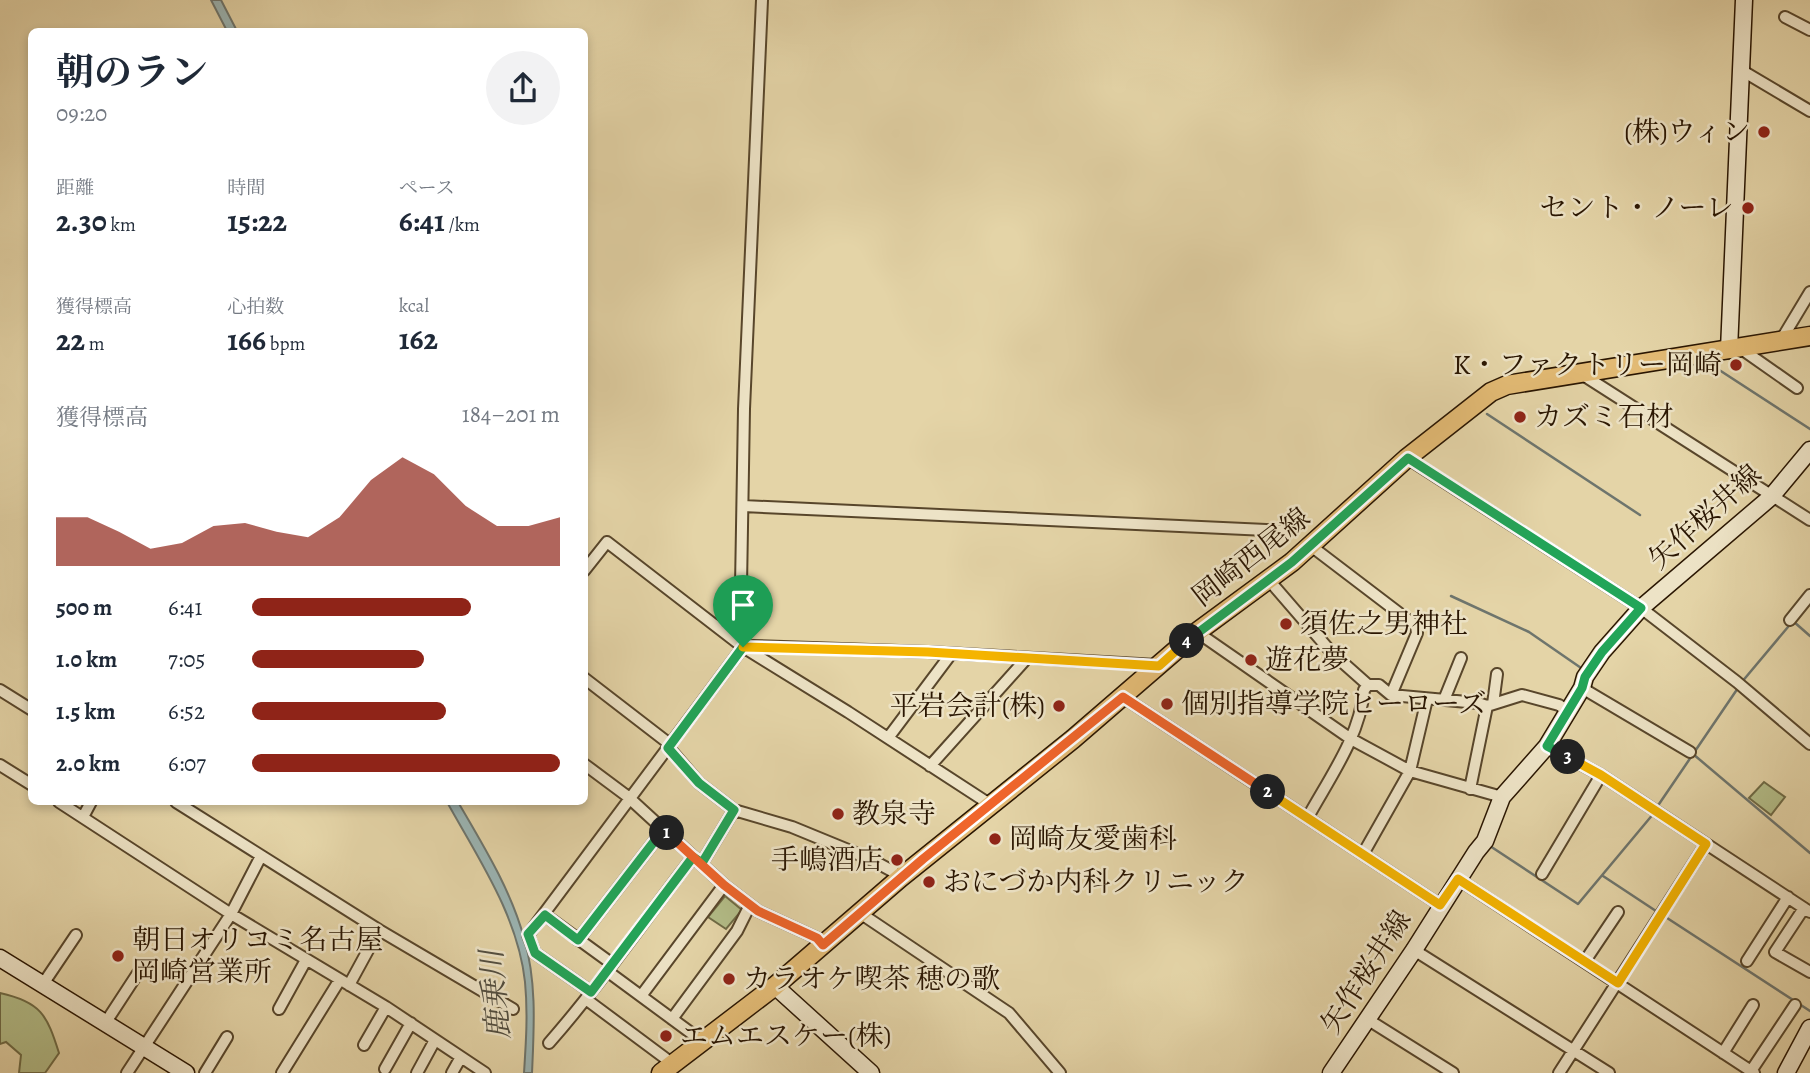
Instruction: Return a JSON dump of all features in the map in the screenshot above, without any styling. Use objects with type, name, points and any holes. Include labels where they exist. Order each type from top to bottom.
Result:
[{"type":"main road","name":"岡崎西尾線","points":[[667,1068],[775,986],[900,878],[1123,697],[1197,632],[1311,546],[1408,458],[1492,392],[1507,386],[1580,373],[1810,336]]},
{"type":"street","points":[[667,1068],[534,950],[528,934],[631,801],[742,647],[744,409],[762,0]]},
{"type":"street","points":[[1744,0],[1735,349],[1797,388]]},
{"type":"street","points":[[1785,17],[1810,30]]},
{"type":"street","points":[[1741,70],[1810,111]]},
{"type":"street","points":[[1780,342],[1810,292]]},
{"type":"street","points":[[1580,373],[1810,520]]},
{"type":"street","name":"矢作桜井線","points":[[1331,1073],[1485,841],[1502,797],[1547,746],[1602,652],[1641,608],[1772,497],[1810,450]]},
{"type":"street","points":[[1408,458],[1641,608],[1737,682],[1806,741],[1810,727]]},
{"type":"street","points":[[743,506],[1288,531]]},
{"type":"street","points":[[588,567],[607,542],[742,647],[991,805]]},
{"type":"street","points":[[1311,546],[1416,626],[1417,633],[1391,695]]},
{"type":"street","points":[[1268,579],[1332,653],[1368,685],[1379,685],[1391,695],[1490,705],[1522,695],[1559,705],[1568,711]]},
{"type":"street","points":[[1790,620],[1810,595]]},
{"type":"street","points":[[1197,632],[1351,739],[1410,771],[1502,797]]},
{"type":"street","points":[[742,647],[951,653],[1159,666]]},
{"type":"street","points":[[888,738],[951,653]]},
{"type":"street","points":[[930,766],[1027,658]]},
{"type":"street","points":[[1444,700],[1461,658]]},
{"type":"street","points":[[1471,789],[1497,674]]},
{"type":"street","points":[[588,681],[667,742],[668,748],[699,783],[734,810],[792,827],[870,859],[900,878]]},
{"type":"street","points":[[1308,817],[1351,739],[1362,711],[1364,690],[1368,685]]},
{"type":"street","points":[[1582,688],[1690,752]]},
{"type":"street","points":[[0,690],[28,708]]},
{"type":"street","points":[[1123,697],[1440,905]]},
{"type":"street","points":[[1363,854],[1410,771],[1427,699]]},
{"type":"street","points":[[1547,746],[1601,775],[1807,910],[1775,952],[1810,972]]},
{"type":"street","points":[[0,765],[28,782]]},
{"type":"street","points":[[588,767],[750,905],[817,938],[823,945]]},
{"type":"street","points":[[1542,874],[1601,775]]},
{"type":"street","points":[[64,805],[230,914],[386,1007],[485,1073]]},
{"type":"street","points":[[83,817],[89,805]]},
{"type":"street","points":[[181,805],[379,930],[513,1009]]},
{"type":"street","points":[[549,1044],[734,810]]},
{"type":"street","points":[[578,940],[663,830]]},
{"type":"street","points":[[1559,1073],[1706,844]]},
{"type":"street","points":[[127,1073],[230,914],[261,856]]},
{"type":"street","points":[[1458,879],[1753,1072],[1795,1005]]},
{"type":"street","points":[[641,996],[724,885]]},
{"type":"street","points":[[1747,961],[1788,897]]},
{"type":"street","points":[[672,1019],[737,931],[750,905]]},
{"type":"street","points":[[1585,961],[1618,912]]},
{"type":"street","points":[[860,913],[1009,1013],[1060,1073]]},
{"type":"street","points":[[545,915],[578,940],[641,996],[702,1041]]},
{"type":"street","points":[[282,1073],[379,930]]},
{"type":"street","points":[[43,984],[76,935]]},
{"type":"street","points":[[1414,950],[1609,1073]]},
{"type":"street","points":[[0,958],[186,1073]]},
{"type":"street","points":[[279,1009],[306,960]]},
{"type":"street","points":[[106,1022],[138,973]]},
{"type":"street","points":[[775,986],[871,1073]]},
{"type":"street","points":[[1723,1053],[1753,1005]]},
{"type":"street","points":[[365,1045],[386,1007]]},
{"type":"street","points":[[1367,1019],[1453,1073]]},
{"type":"street","points":[[384,1069],[411,1023]]},
{"type":"street","points":[[1786,1073],[1810,1028]]},
{"type":"street","points":[[205,1073],[227,1037]]},
{"type":"street","points":[[417,1073],[435,1040]]},
{"type":"street","points":[[452,1073],[461,1057]]},
{"type":"green space","points":[[1764,782],[1785,797],[1771,815],[1749,798]]},
{"type":"green space","points":[[725,896],[742,910],[726,929],[708,917]]},
{"type":"green space","points":[[0,993],[34,1006],[46,1020],[59,1053],[45,1073],[19,1073],[21,1055],[6,1042],[0,1044]]},
{"type":"water","points":[[211,0],[221,0],[235,28],[225,28]]},
{"type":"water","points":[[449,805],[460,805],[496,868],[518,920],[528,955],[533,988],[532,1073],[524,1073],[526,994],[521,958],[505,911]]},
{"type":"waterway","points":[[1710,364],[1810,429]]},
{"type":"waterway","points":[[1487,414],[1640,515]]},
{"type":"waterway","points":[[1451,596],[1529,632],[1584,670]]},
{"type":"waterway","points":[[1741,683],[1793,621],[1810,636]]},
{"type":"waterway","points":[[1657,807],[1738,688]]},
{"type":"waterway","points":[[1693,754],[1810,853]]},
{"type":"waterway","points":[[1490,846],[1578,904],[1654,813]]},
{"type":"waterway","points":[[1603,876],[1659,913]]},
{"type":"waterway","points":[[1664,916],[1810,1011]]},
{"type":"place","name":"(株)ウィン","points":[[1764,132]]},
{"type":"place","name":"セント・ノーレ","points":[[1748,208]]},
{"type":"place","name":"K・ファクトリー岡崎","points":[[1736,365]]},
{"type":"place","name":"カズミ石材","points":[[1520,417]]},
{"type":"place","name":"須佐之男神社","points":[[1286,624]]},
{"type":"place","name":"遊花夢","points":[[1251,660]]},
{"type":"place","name":"個別指導学院ヒーローズ","points":[[1167,704]]},
{"type":"place","name":"平岩会計(株)","points":[[1059,706]]},
{"type":"place","name":"教泉寺","points":[[838,814]]},
{"type":"place","name":"岡崎友愛歯科","points":[[995,839]]},
{"type":"place","name":"手嶋酒店","points":[[897,860]]},
{"type":"place","name":"おにづか内科クリニック","points":[[929,882]]},
{"type":"place","name":"朝日オリコミ名古屋 岡崎営業所","points":[[118,956]]},
{"type":"place","name":"カラオケ喫茶 穂の歌","points":[[729,979]]},
{"type":"place","name":"エムエスケー(株)","points":[[666,1036]]},
{"type":"route","points":[[743,647],[668,748],[699,783],[734,810],[702,863],[693,857],[591,992],[535,953],[528,934],[545,915],[578,940],[663,830],[702,863],[724,885],[758,911],[817,938],[823,945],[923,859],[1123,697],[1440,905],[1458,879],[1618,983],[1706,844],[1601,775],[1547,746],[1602,652],[1641,608],[1408,458],[1292,562],[1197,632],[1159,666],[928,652],[743,647]]},
{"type":"water label","name":"鹿乗川","points":[[495,995]]}]
